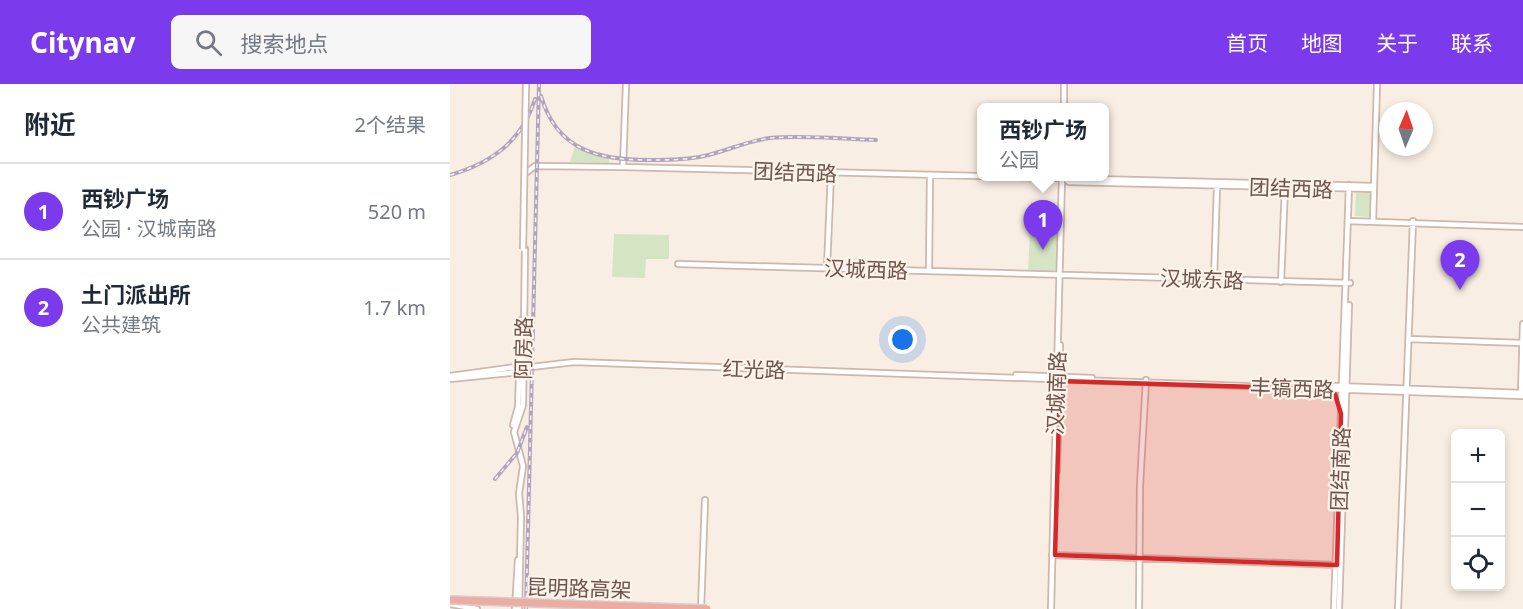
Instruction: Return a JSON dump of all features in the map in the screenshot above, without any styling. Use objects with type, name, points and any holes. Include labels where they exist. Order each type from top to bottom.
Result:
[{"type":"highway","name":"昆明路高架","points":[[450,602],[608,609]]},
{"type":"highway","name":"昆明路高架","points":[[450,602],[707,609]]},
{"type":"street","name":"阿房路","points":[[517,609],[519,516],[516,496],[521,472],[512,430],[518,407],[521,369],[528,84]]},
{"type":"street","points":[[624,167],[626,84]]},
{"type":"street","points":[[1065,103],[1066,84]]},
{"type":"street","points":[[1373,221],[1377,84]]},
{"type":"street","name":"团结西路","points":[[527,172],[535,166],[977,176]]},
{"type":"street","points":[[827,268],[831,172]]},
{"type":"street","points":[[928,271],[930,175]]},
{"type":"street","name":"团结西路","points":[[1109,179],[1374,188]]},
{"type":"street","name":"汉城南路","points":[[1052,609],[1058,378],[1058,274],[1064,181]]},
{"type":"street","name":"团结西路","points":[[1068,181],[1284,188],[1350,187]]},
{"type":"street","points":[[1214,279],[1217,186]]},
{"type":"street","name":"团结南路","points":[[1344,388],[1347,372],[1350,187]]},
{"type":"street","points":[[1281,282],[1284,188]]},
{"type":"street","points":[[1349,220],[1523,226]]},
{"type":"street","points":[[1398,609],[1413,222]]},
{"type":"street","name":"汉城西路","points":[[678,264],[1058,274]]},
{"type":"street","name":"汉城东路","points":[[1058,274],[1348,283]]},
{"type":"street","name":"团结南路","points":[[1334,609],[1338,565],[1348,283]]},
{"type":"street","points":[[1522,394],[1523,324]]},
{"type":"street","points":[[1409,339],[1522,342]]},
{"type":"street","name":"红光路","points":[[450,377],[574,362],[1058,378]]},
{"type":"street","points":[[1347,372],[1351,382],[1364,389]]},
{"type":"street","name":"丰镐西路","points":[[1058,378],[1522,394]]},
{"type":"street","points":[[1139,609],[1146,381]]},
{"type":"street","name":"丰镐西路","points":[[1146,381],[1344,388]]},
{"type":"street","points":[[1323,389],[1337,396],[1344,415]]},
{"type":"street","points":[[1344,415],[1350,396],[1364,389]]},
{"type":"street","points":[[701,609],[705,500]]},
{"type":"street","points":[[1054,555],[1338,565]]},
{"type":"street","name":"团结南路","points":[[1338,565],[1340,609]]},
{"type":"street","points":[[450,602],[477,609]]},
{"type":"highlighted area","points":[[1060,381],[1323,389],[1335,394],[1341,414],[1337,565],[1055,555]]},
{"type":"green space","points":[[575,146],[609,159],[609,163],[570,162]]},
{"type":"green space","points":[[1356,193],[1370,193],[1370,217],[1355,216]]},
{"type":"green space","points":[[1030,230],[1057,231],[1056,271],[1028,270]]},
{"type":"green space","points":[[614,234],[669,235],[669,259],[646,259],[645,278],[612,277]]},
{"type":"railway","points":[[526,609],[539,84]]},
{"type":"railway","points":[[541,96],[548,115],[569,140],[582,149],[613,158],[631,160],[690,158],[712,154],[753,141],[783,137],[876,140]]},
{"type":"railway","points":[[450,175],[479,164],[503,148],[522,127],[535,99]]},
{"type":"railway","points":[[495,479],[517,453],[527,427]]},
{"type":"place","name":"西钞广场","points":[[1043,250]]},
{"type":"place","name":"土门派出所","points":[[1460,290]]}]
